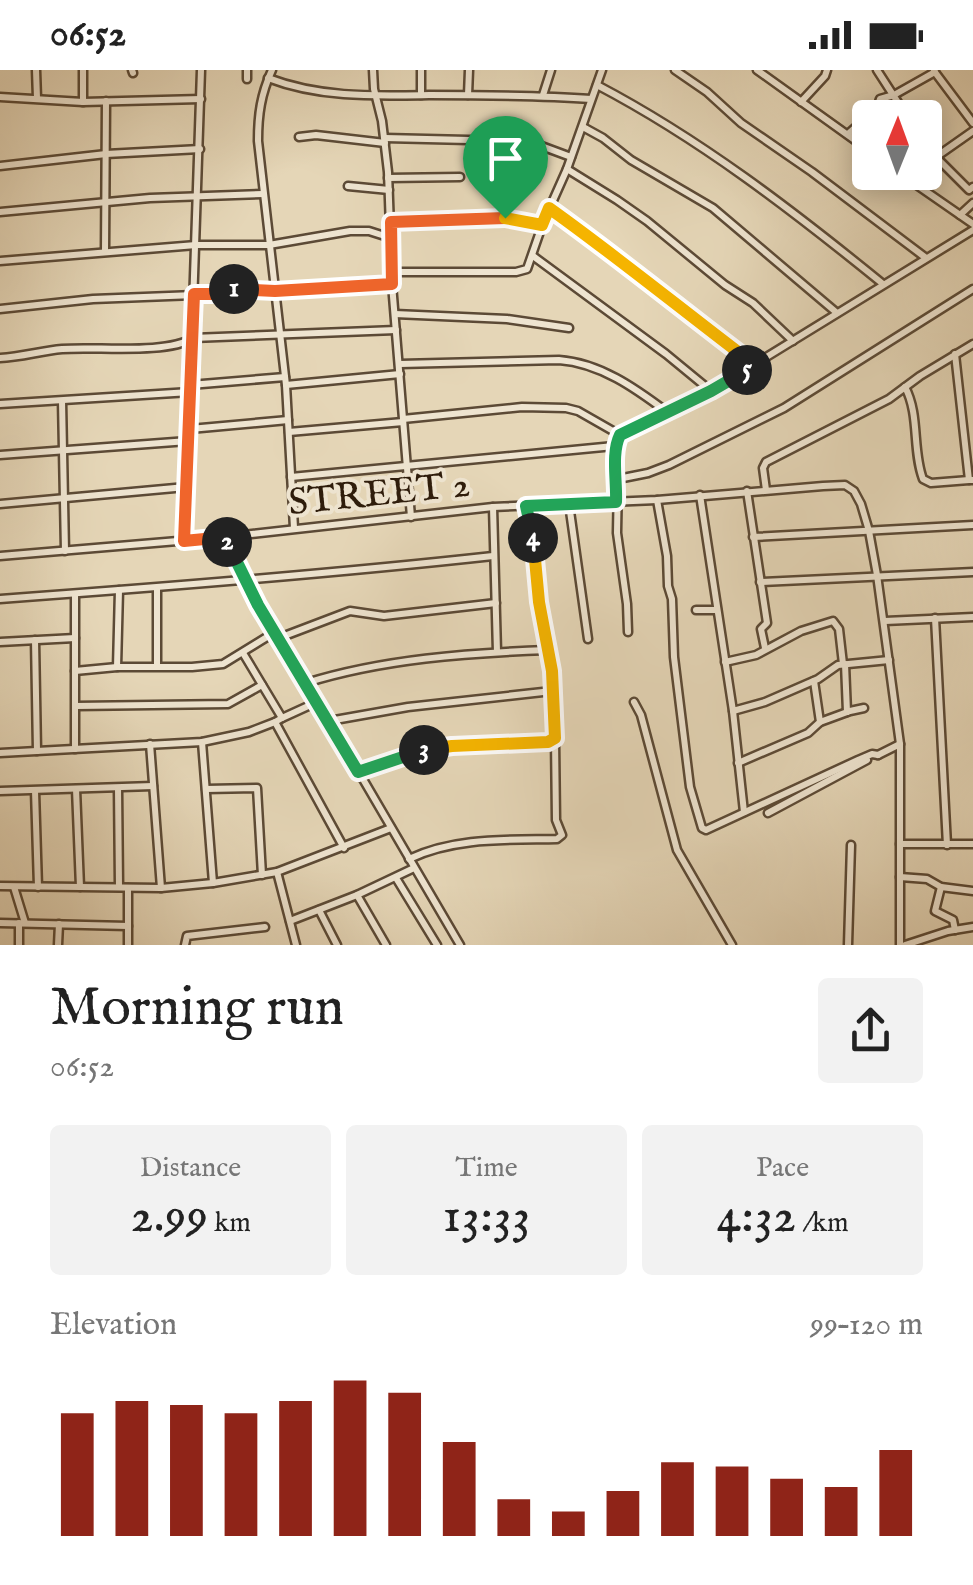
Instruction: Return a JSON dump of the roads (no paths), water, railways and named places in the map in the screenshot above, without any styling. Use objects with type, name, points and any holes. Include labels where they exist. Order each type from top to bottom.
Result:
[{"type":"street","points":[[36,70],[36,98]]},
{"type":"street","points":[[83,70],[83,102]]},
{"type":"street","points":[[184,541],[201,70]]},
{"type":"street","points":[[372,70],[388,178],[392,284],[411,517]]},
{"type":"street","points":[[421,96],[422,70]]},
{"type":"street","points":[[468,95],[469,70]]},
{"type":"street","points":[[544,95],[551,70]]},
{"type":"street","points":[[392,272],[527,269],[602,70]]},
{"type":"street","points":[[674,70],[926,258]]},
{"type":"street","points":[[757,70],[852,137]]},
{"type":"street","points":[[802,102],[827,70]]},
{"type":"street","points":[[878,70],[897,100]]},
{"type":"street","points":[[848,134],[877,108],[880,100],[934,71],[973,123]]},
{"type":"street","points":[[294,528],[281,336],[258,140],[258,109],[270,74],[310,90],[376,96],[591,98]]},
{"type":"street","points":[[597,84],[692,141],[796,214],[883,284]]},
{"type":"street","points":[[0,97],[83,102],[201,99]]},
{"type":"street","points":[[105,251],[106,101]]},
{"type":"street","points":[[583,126],[631,160],[713,208],[838,313]]},
{"type":"street","points":[[942,153],[973,131]]},
{"type":"street","points":[[299,137],[316,134],[384,140],[515,142],[536,144],[570,157]]},
{"type":"street","points":[[0,166],[200,149]]},
{"type":"street","points":[[942,163],[972,191]]},
{"type":"street","points":[[567,169],[647,221],[753,303],[792,342]]},
{"type":"street","points":[[388,178],[460,177]]},
{"type":"street","points":[[348,186],[389,190]]},
{"type":"street","points":[[628,632],[617,532],[614,446],[620,435],[711,391],[973,227],[925,190]]},
{"type":"street","points":[[0,212],[264,194]]},
{"type":"street","points":[[960,214],[973,203]]},
{"type":"street","points":[[549,208],[755,365]]},
{"type":"street","points":[[391,222],[505,218],[542,225]]},
{"type":"street","points":[[0,261],[196,245],[269,245],[350,231],[392,238]]},
{"type":"street","points":[[533,256],[711,391]]},
{"type":"street","points":[[0,309],[220,294],[237,289],[275,291],[392,284]]},
{"type":"street","points":[[618,480],[669,465],[784,408],[973,289]]},
{"type":"street","points":[[395,314],[507,319],[569,328]]},
{"type":"street","points":[[0,358],[63,349],[174,345],[193,338],[396,330]]},
{"type":"street","points":[[766,490],[766,462],[889,398],[973,344]]},
{"type":"street","points":[[905,387],[923,479],[971,480],[955,354]]},
{"type":"street","points":[[0,404],[545,360],[578,362],[601,370],[668,413]]},
{"type":"street","points":[[62,401],[65,551]]},
{"type":"street","points":[[289,432],[514,408],[566,408],[620,435]]},
{"type":"street","points":[[190,429],[288,420]]},
{"type":"street","points":[[0,456],[188,441]]},
{"type":"street","points":[[291,478],[614,446]]},
{"type":"street","name":"STREET 2","points":[[0,556],[225,537],[493,507],[657,500],[845,485],[861,504],[869,531]]},
{"type":"street","points":[[0,504],[186,487]]},
{"type":"street","points":[[747,491],[766,623],[761,630],[765,648]]},
{"type":"street","points":[[700,495],[744,812]]},
{"type":"street","points":[[657,500],[672,599],[674,657],[690,787],[701,827],[706,830],[858,760],[878,755]]},
{"type":"street","points":[[569,504],[588,640]]},
{"type":"street","points":[[409,860],[437,848],[557,839],[562,835],[556,820],[552,671],[526,506]]},
{"type":"street","points":[[493,507],[497,652]]},
{"type":"street","points":[[753,537],[973,525]]},
{"type":"street","points":[[869,531],[900,744],[903,945],[973,926]]},
{"type":"street","points":[[225,537],[277,635],[460,945]]},
{"type":"street","points":[[0,599],[246,581],[493,556]]},
{"type":"street","points":[[760,582],[973,572]]},
{"type":"street","points":[[157,588],[157,665]]},
{"type":"street","points":[[117,667],[119,590]]},
{"type":"street","points":[[74,748],[76,594]]},
{"type":"street","points":[[75,671],[218,665],[277,635],[350,611],[384,616],[496,603]]},
{"type":"street","points":[[696,610],[717,610]]},
{"type":"street","points":[[935,618],[947,845]]},
{"type":"street","points":[[885,621],[973,618]]},
{"type":"street","points":[[725,662],[756,654],[801,631],[833,622],[839,629],[848,712]]},
{"type":"street","points":[[0,642],[75,638]]},
{"type":"street","points":[[35,640],[37,751]]},
{"type":"street","points":[[306,683],[376,666],[548,650]]},
{"type":"street","points":[[243,653],[344,848]]},
{"type":"street","points":[[733,711],[765,702],[844,664],[890,660]]},
{"type":"street","points":[[814,681],[820,722]]},
{"type":"street","points":[[76,706],[228,704],[262,685]]},
{"type":"street","points":[[330,722],[408,708],[552,691]]},
{"type":"street","points":[[0,753],[202,742],[249,732],[318,702]]},
{"type":"street","points":[[634,702],[641,715],[677,850],[732,945]]},
{"type":"street","points":[[738,763],[808,733],[820,722],[864,708]]},
{"type":"street","points":[[358,772],[419,750],[548,742],[555,738]]},
{"type":"street","points":[[202,742],[213,883]]},
{"type":"street","points":[[150,744],[162,888]]},
{"type":"street","points":[[768,813],[900,744]]},
{"type":"street","points":[[0,791],[154,786]]},
{"type":"street","points":[[118,788],[119,888]]},
{"type":"street","points":[[206,789],[258,788],[262,875]]},
{"type":"street","points":[[76,789],[80,887]]},
{"type":"street","points":[[35,791],[38,886]]},
{"type":"street","points":[[0,886],[162,888],[213,883],[277,872],[391,828]]},
{"type":"street","points":[[900,844],[973,844]]},
{"type":"street","points":[[848,945],[852,846]]},
{"type":"street","points":[[290,922],[414,868]]},
{"type":"street","points":[[277,872],[296,945]]},
{"type":"street","points":[[900,877],[927,879],[973,892]]},
{"type":"street","points":[[396,878],[437,945]]},
{"type":"street","points":[[14,886],[22,923],[19,945]]},
{"type":"street","points":[[941,886],[935,911],[954,920],[954,930]]},
{"type":"street","points":[[128,888],[128,945]]},
{"type":"street","points":[[357,895],[386,945]]},
{"type":"street","points":[[319,910],[338,945]]},
{"type":"street","points":[[0,923],[128,926]]},
{"type":"street","points":[[58,945],[59,924]]},
{"type":"street","points":[[185,945],[187,936],[265,927]]}]
